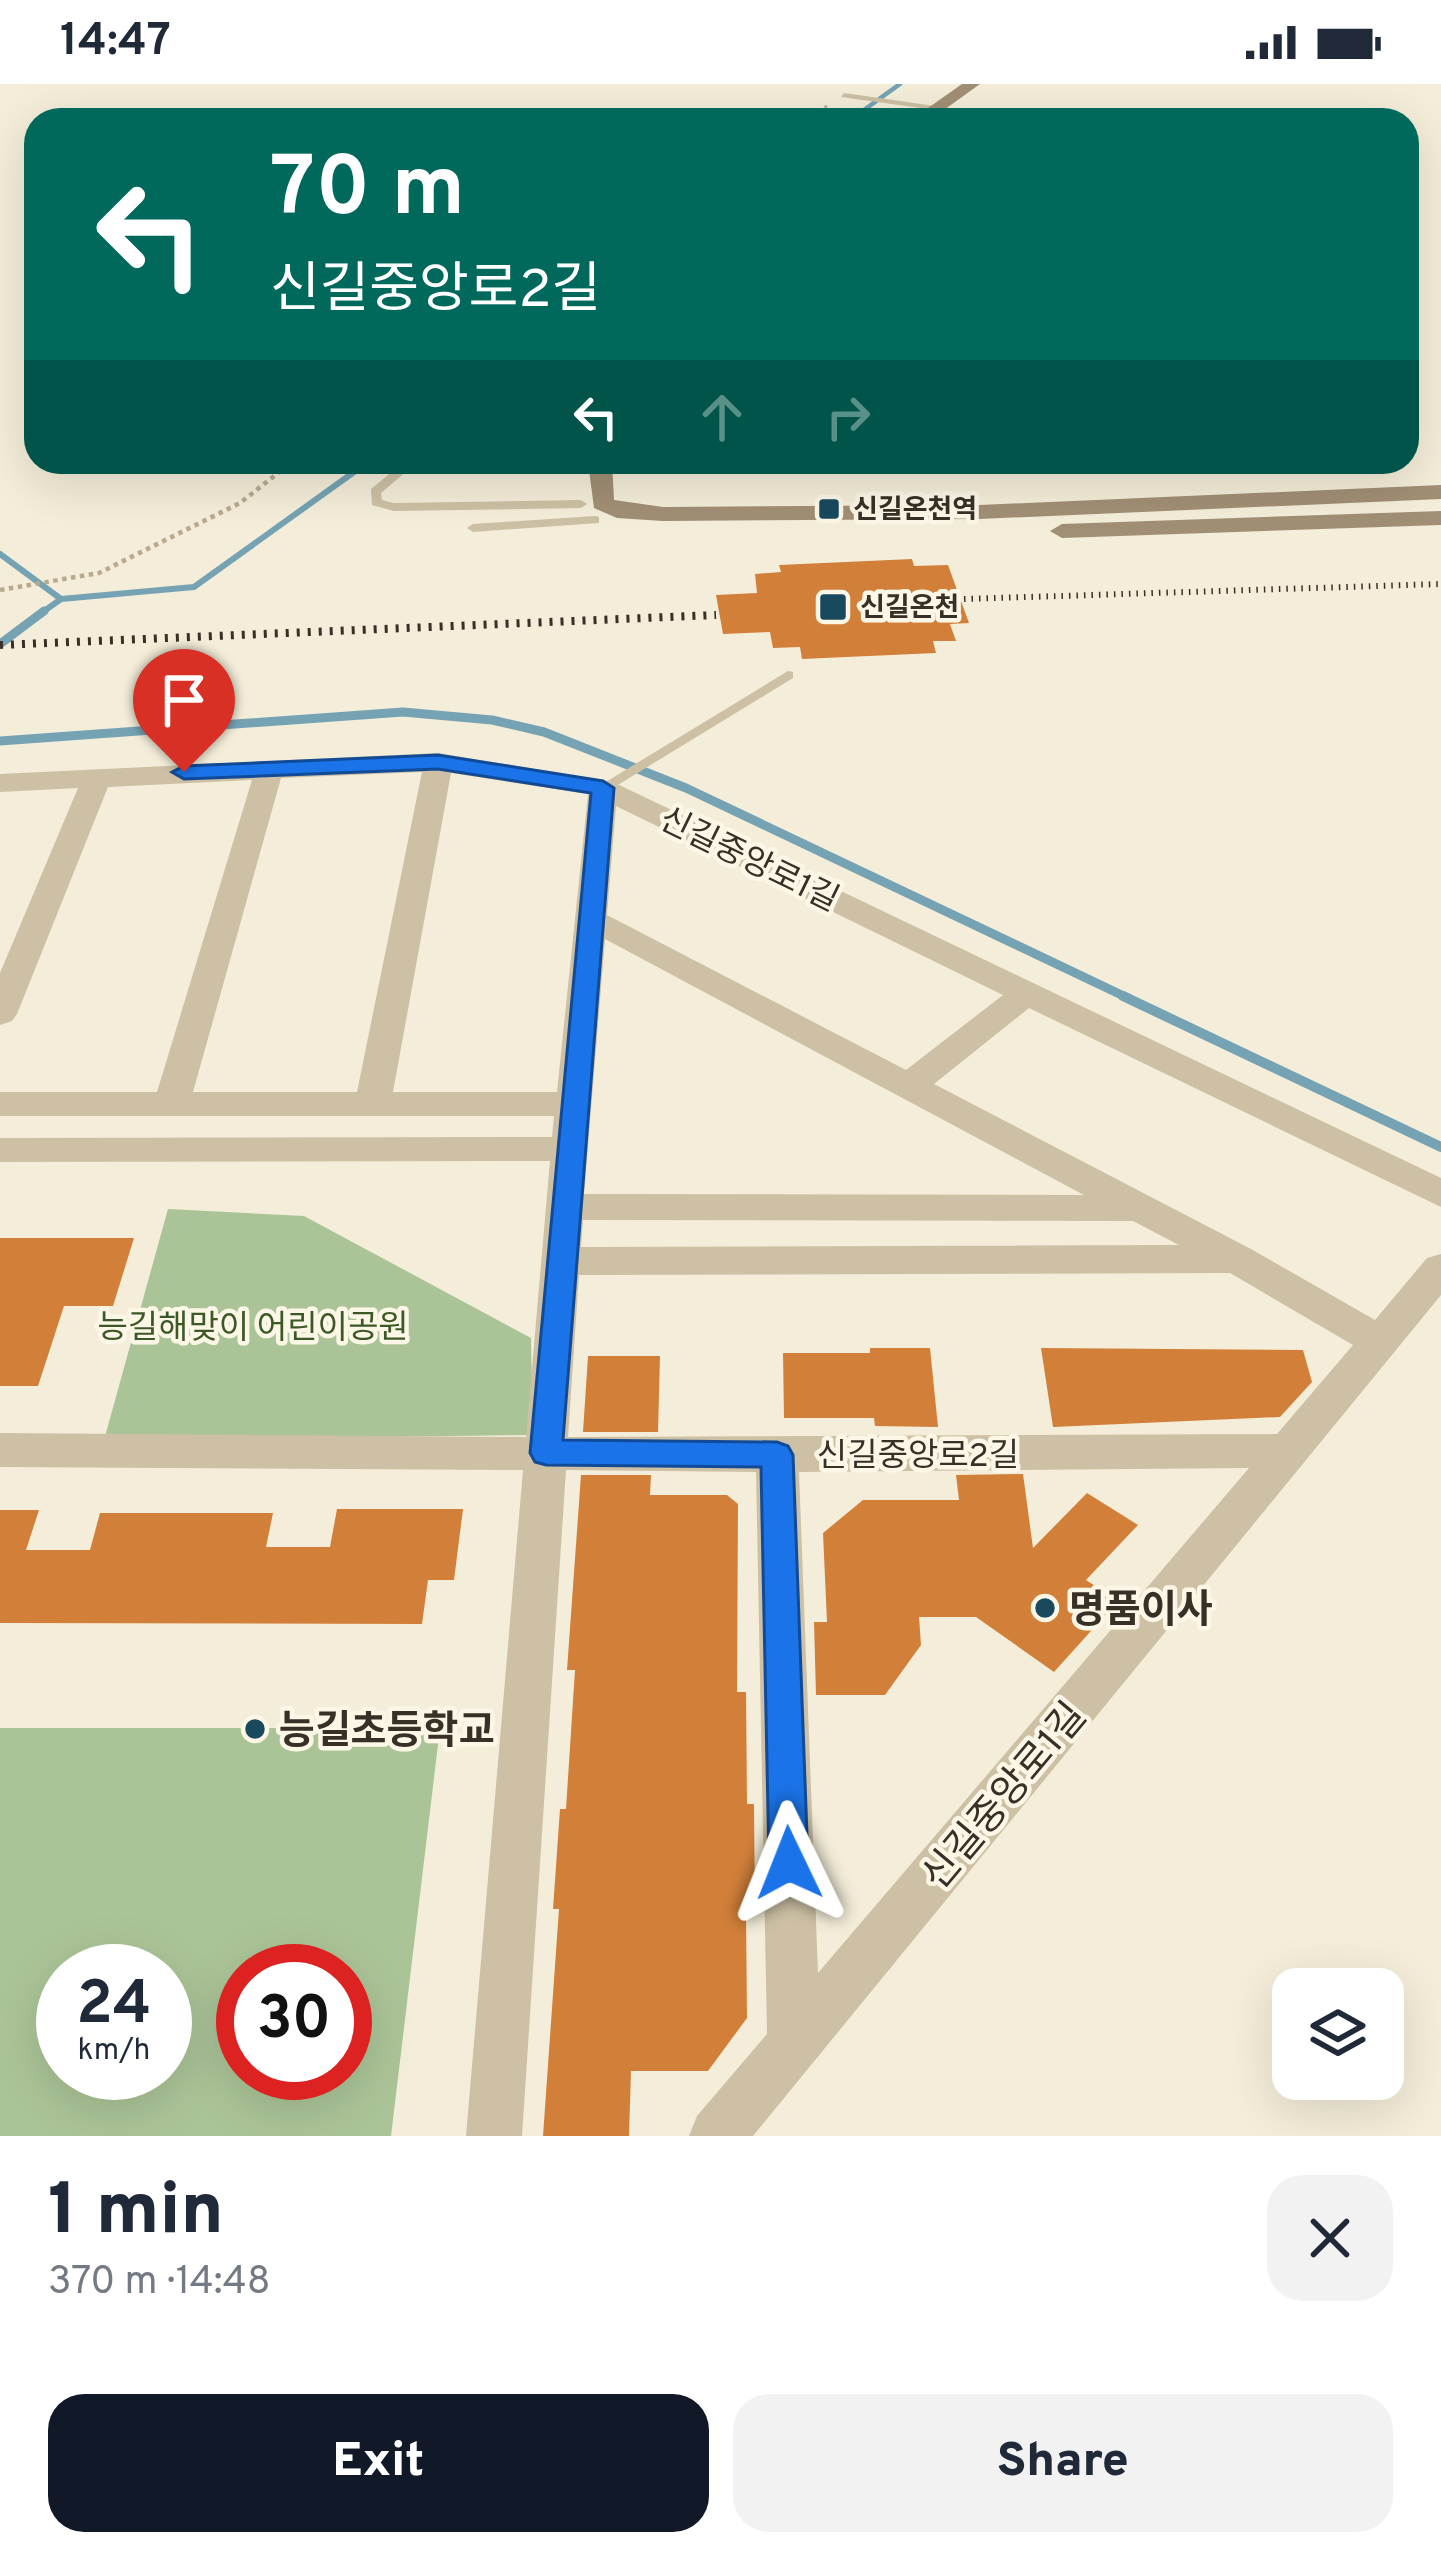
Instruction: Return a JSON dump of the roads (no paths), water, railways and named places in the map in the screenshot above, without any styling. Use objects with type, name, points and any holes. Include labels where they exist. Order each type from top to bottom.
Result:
[{"type":"main road","points":[[946,108],[972,84]]},
{"type":"main road","points":[[951,108],[996,84]]},
{"type":"main road","points":[[592,509],[598,474]]},
{"type":"main road","points":[[575,475],[592,509]]},
{"type":"main road","points":[[592,509],[704,524],[764,517],[1441,492]]},
{"type":"main road","points":[[910,514],[1076,533],[1441,518]]},
{"type":"street","name":"신길중앙로1길","points":[[0,783],[438,762],[613,782],[1441,1194]]},
{"type":"street","points":[[373,1102],[438,762]]},
{"type":"street","points":[[171,1106],[270,767]]},
{"type":"street","points":[[0,1014],[97,777]]},
{"type":"street","points":[[494,2136],[569,1149],[591,919],[613,782]]},
{"type":"street","points":[[591,919],[1237,1258],[1380,1342]]},
{"type":"street","points":[[909,1086],[1028,992]]},
{"type":"street","points":[[0,1104],[576,1104]]},
{"type":"street","points":[[0,1150],[569,1149]]},
{"type":"street","points":[[566,1207],[1138,1208]]},
{"type":"street","points":[[562,1261],[1237,1258]]},
{"type":"street","name":"신길중앙로1길","points":[[717,2136],[1441,1268]]},
{"type":"street","name":"신길중앙로2길","points":[[0,1450],[777,1455],[1291,1451]]},
{"type":"street","points":[[777,1455],[794,2045]]},
{"type":"lane","points":[[849,96],[918,108]]},
{"type":"lane","points":[[397,474],[375,492],[376,502],[394,507],[592,509]]},
{"type":"lane","points":[[473,528],[592,509]]},
{"type":"lane","points":[[496,527],[496,550]]},
{"type":"lane","points":[[613,782],[788,675]]},
{"type":"waterway","points":[[867,108],[900,84]]},
{"type":"waterway","points":[[61,599],[194,587],[351,474]]},
{"type":"waterway","points":[[0,554],[61,599]]},
{"type":"waterway","points":[[40,614],[61,599]]},
{"type":"waterway","points":[[40,614],[44,611]]},
{"type":"waterway","points":[[0,644],[40,614]]},
{"type":"waterway","points":[[0,741],[403,712],[492,720],[544,732],[686,788],[1130,999]]},
{"type":"waterway","points":[[1123,996],[1441,1147]]},
{"type":"railway","points":[[964,599],[1441,584]]},
{"type":"railway","points":[[0,645],[716,615]]},
{"type":"place","name":"신길온천역","points":[[829,509]]},
{"type":"place","name":"신길온천","points":[[833,607]]},
{"type":"place","name":"명품이사","points":[[1045,1608]]},
{"type":"place","name":"능길초등학교","points":[[255,1729]]},
{"type":"park label","name":"능길해맞이 어린이공원","points":[[253,1326]]}]
